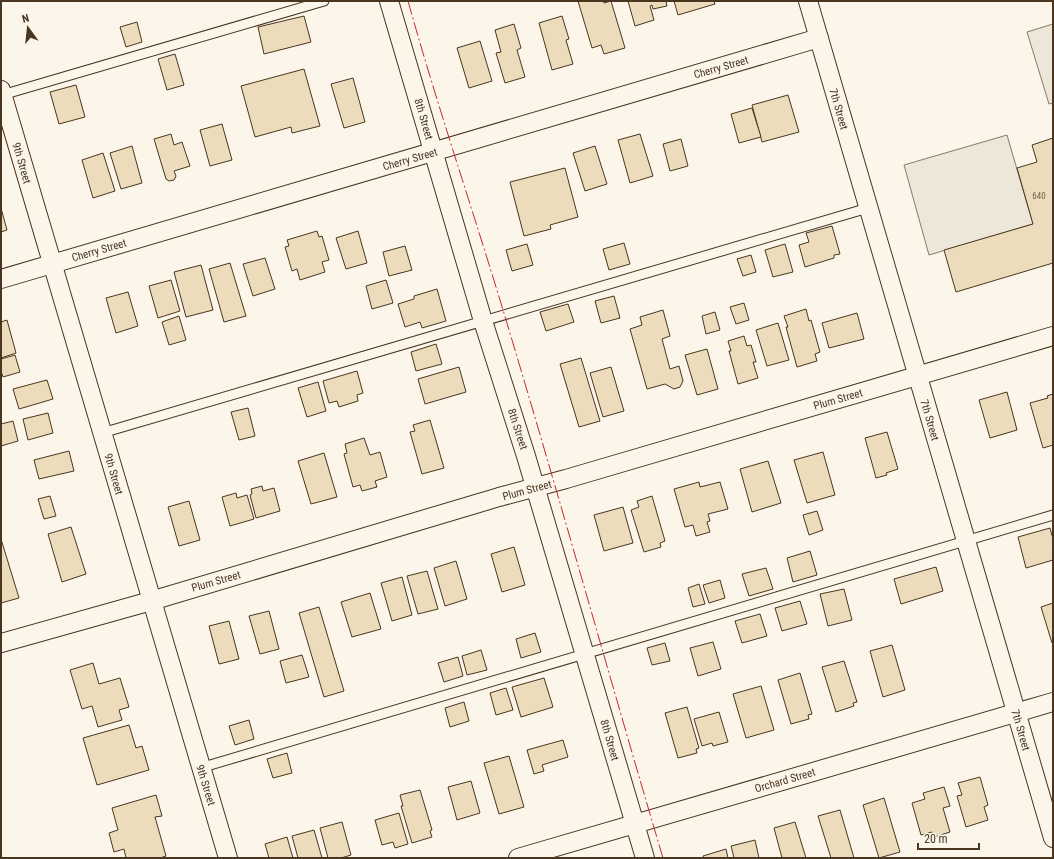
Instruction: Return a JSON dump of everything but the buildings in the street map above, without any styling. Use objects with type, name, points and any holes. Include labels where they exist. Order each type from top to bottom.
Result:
[{"type":"street","name":"8th Street","points":[[389,1],[483,321],[535,487],[645,858]]},
{"type":"street","name":"7th Street","points":[[808,1],[1053,838]]},
{"type":"street","name":"Cherry Street","points":[[1,279],[819,38]]},
{"type":"street","name":"9th Street","points":[[2,92],[200,768],[228,858]]},
{"type":"street","name":"Plum Street","points":[[1,643],[151,601],[1053,336]]},
{"type":"street","name":"Orchard Street","points":[[518,858],[1053,702]]},
{"type":"lane","points":[[2,92],[324,1]]},
{"type":"lane","points":[[102,433],[868,208]]},
{"type":"lane","points":[[200,768],[1053,515]]},
{"type":"shaded area","points":[[1053,24],[1053,103],[1049,104],[1027,32]]},
{"type":"shaded area","points":[[1007,135],[1033,224],[929,255],[904,165]]},
{"type":"power","points":[[408,1],[523,378],[663,858]]}]
